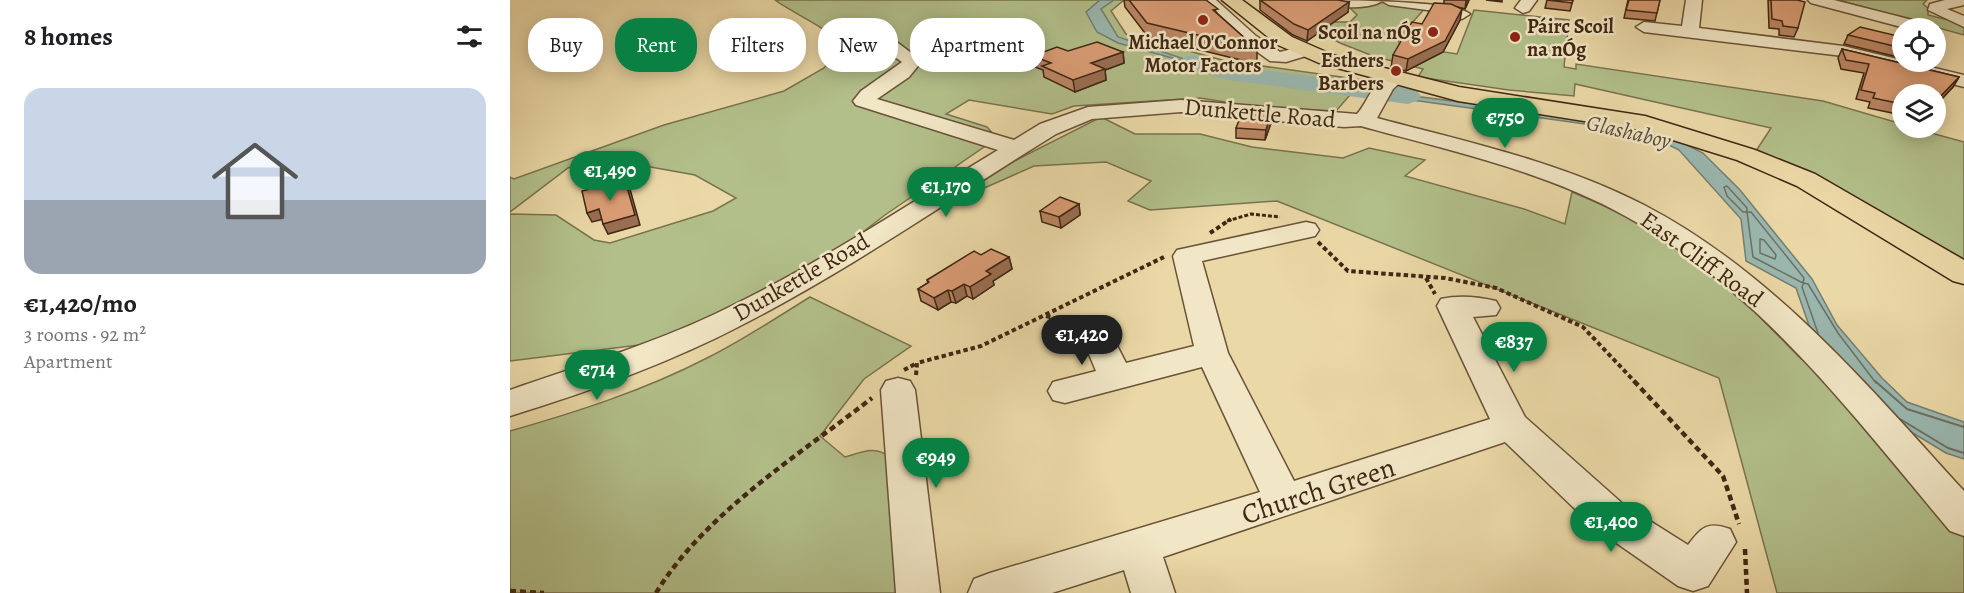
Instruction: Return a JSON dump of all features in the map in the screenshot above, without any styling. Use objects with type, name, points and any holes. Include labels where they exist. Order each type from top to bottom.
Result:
[{"type":"main road","points":[[1231,0],[1261,25],[1303,51],[1390,82],[1646,123],[1746,155],[1806,180],[1964,273]]},
{"type":"street","points":[[1207,0],[1228,22],[1275,57],[1303,51]]},
{"type":"street","points":[[1312,0],[1331,3],[1375,0]]},
{"type":"street","points":[[1389,0],[1458,12]]},
{"type":"street","points":[[1693,33],[1690,29],[1694,0]]},
{"type":"street","points":[[1816,0],[1892,20]]},
{"type":"street","points":[[1964,0],[1936,7],[1936,10],[1964,22]]},
{"type":"street","points":[[1644,27],[1843,51],[1964,81]]},
{"type":"street","points":[[898,51],[913,61],[907,70],[870,92],[862,100],[1017,148]]},
{"type":"street","points":[[1364,118],[1390,82]]},
{"type":"street","name":"Dunkettle Road","points":[[510,403],[670,347],[728,320],[819,270],[1048,129],[1088,113],[1181,106],[1344,121],[1364,118]]},
{"type":"street","name":"East Cliff Road","points":[[1364,118],[1578,184],[1636,212],[1711,260],[1785,320],[1842,380],[1964,519]]},
{"type":"street","points":[[1443,141],[1463,158],[1548,188]]},
{"type":"street","points":[[1284,501],[1212,353],[1187,256],[1306,230]]},
{"type":"street","points":[[1485,308],[1452,306],[1504,429],[1609,516],[1693,572],[1733,536]]},
{"type":"street","points":[[1096,333],[1116,378]]},
{"type":"street","points":[[1065,391],[1212,353]]},
{"type":"street","points":[[897,380],[918,593]]},
{"type":"street","name":"Church Green","points":[[990,593],[1504,429]]},
{"type":"street","points":[[1138,546],[1153,593]]},
{"type":"path","points":[[1207,234],[1230,217],[1253,214],[1282,217],[1306,230],[1348,271],[1445,279],[1496,288],[1583,327],[1723,476],[1733,536],[1747,593]]},
{"type":"path","points":[[656,593],[667,575],[709,525],[897,380],[981,346],[1169,255]]},
{"type":"path","points":[[510,591],[544,593]]},
{"type":"green space","points":[[775,0],[1124,0],[1111,11],[1126,34],[1226,61],[1363,80],[1336,111],[1263,108],[1200,98],[1074,106],[1052,114],[969,100],[946,114],[987,127],[997,138],[885,215],[811,272],[655,343],[510,361],[510,214],[556,215],[594,240],[610,243],[713,211],[736,198],[695,175],[645,166],[613,155],[568,168],[510,212],[510,177],[514,179],[664,125],[784,91],[818,71],[898,72],[898,18],[818,18],[818,26]]},
{"type":"green space","points":[[1264,0],[1328,22],[1350,22],[1357,15],[1348,6],[1375,2],[1427,6],[1398,39],[1400,45],[1457,54],[1474,10],[1569,20],[1564,67],[1576,69],[1576,64],[1823,101],[1892,121],[1892,138],[1946,137],[1964,142],[1964,259],[1807,173],[1756,151],[1771,128],[1575,84],[1574,96],[1509,90],[1418,77],[1423,69],[1373,56],[1340,43]]},
{"type":"green space","points":[[1838,0],[1927,0],[1923,4],[1928,8],[1928,15],[1940,18],[1903,18]]},
{"type":"green space","points":[[1946,20],[1964,24],[1964,35],[1946,30]]},
{"type":"green space","points":[[1101,117],[1135,134],[1200,134],[1252,147],[1343,158],[1369,148],[1425,160],[1405,176],[1524,209],[1565,224],[1572,192],[1624,214],[1683,252],[1753,310],[1801,359],[1842,380],[1964,518],[1964,593],[1777,593],[1719,378],[1277,201],[1150,210],[1128,201],[1151,181],[1106,162],[1034,166],[980,190],[961,188]]},
{"type":"green space","points":[[810,297],[911,346],[864,379],[820,436],[845,457],[875,451],[890,458],[897,593],[510,593],[510,431],[610,399],[683,370],[734,344]]},
{"type":"water","points":[[1100,0],[1114,0],[1101,9],[1118,37],[1193,62],[1240,74],[1586,118],[1669,136],[1703,153],[1740,190],[1812,279],[1837,325],[1882,378],[1907,402],[1964,422],[1964,459],[1946,453],[1896,423],[1813,337],[1796,288],[1746,261],[1741,219],[1679,150],[1655,138],[1585,124],[1237,76],[1118,43],[1097,32],[1086,12]]},
{"type":"building","points":[[1129,0],[1206,0],[1218,9],[1213,10],[1257,49],[1147,23]]},
{"type":"building","points":[[1260,0],[1349,2],[1308,30],[1294,24]]},
{"type":"building","points":[[1547,0],[1573,0],[1572,3]]},
{"type":"building","points":[[1629,0],[1660,0],[1657,13],[1626,10]]},
{"type":"building","points":[[1771,0],[1805,2],[1798,28],[1783,26],[1782,21],[1772,19]]},
{"type":"building","points":[[1434,3],[1451,4],[1462,9],[1445,41],[1408,59],[1393,55],[1412,22],[1422,24]]},
{"type":"building","points":[[1860,27],[1892,35],[1892,46],[1848,35]]},
{"type":"building","points":[[1097,42],[1123,52],[1091,63],[1105,69],[1073,80],[1045,67],[1045,65],[1051,63],[1045,61],[1045,52],[1057,47],[1068,51]]},
{"type":"building","points":[[1842,49],[1892,61],[1892,72],[1938,72],[1959,77],[1946,91],[1946,84],[1892,84],[1892,102],[1873,98],[1875,93],[1861,90],[1869,64],[1846,60]]},
{"type":"building","points":[[1243,110],[1271,113],[1266,130],[1236,128]]},
{"type":"building","points":[[625,180],[635,215],[603,224],[599,209],[587,213],[582,191]]},
{"type":"building","points":[[1060,197],[1079,204],[1059,217],[1040,211]]},
{"type":"building","points":[[991,249],[1009,257],[986,271],[991,274],[970,287],[964,284],[934,298],[918,289],[929,282],[927,280],[974,251],[981,255]]},
{"type":"waterway","name":"Glashaboy","points":[[1192,62],[1228,73],[1408,96]]},
{"type":"place","name":"Michael O'Connor Motor Factors","points":[[1203,20]]},
{"type":"place","name":"Scoil na nÓg","points":[[1433,32]]},
{"type":"place","name":"Páirc Scoil na nÓg","points":[[1515,37]]},
{"type":"place","name":"Esthers Barbers","points":[[1396,71]]}]
